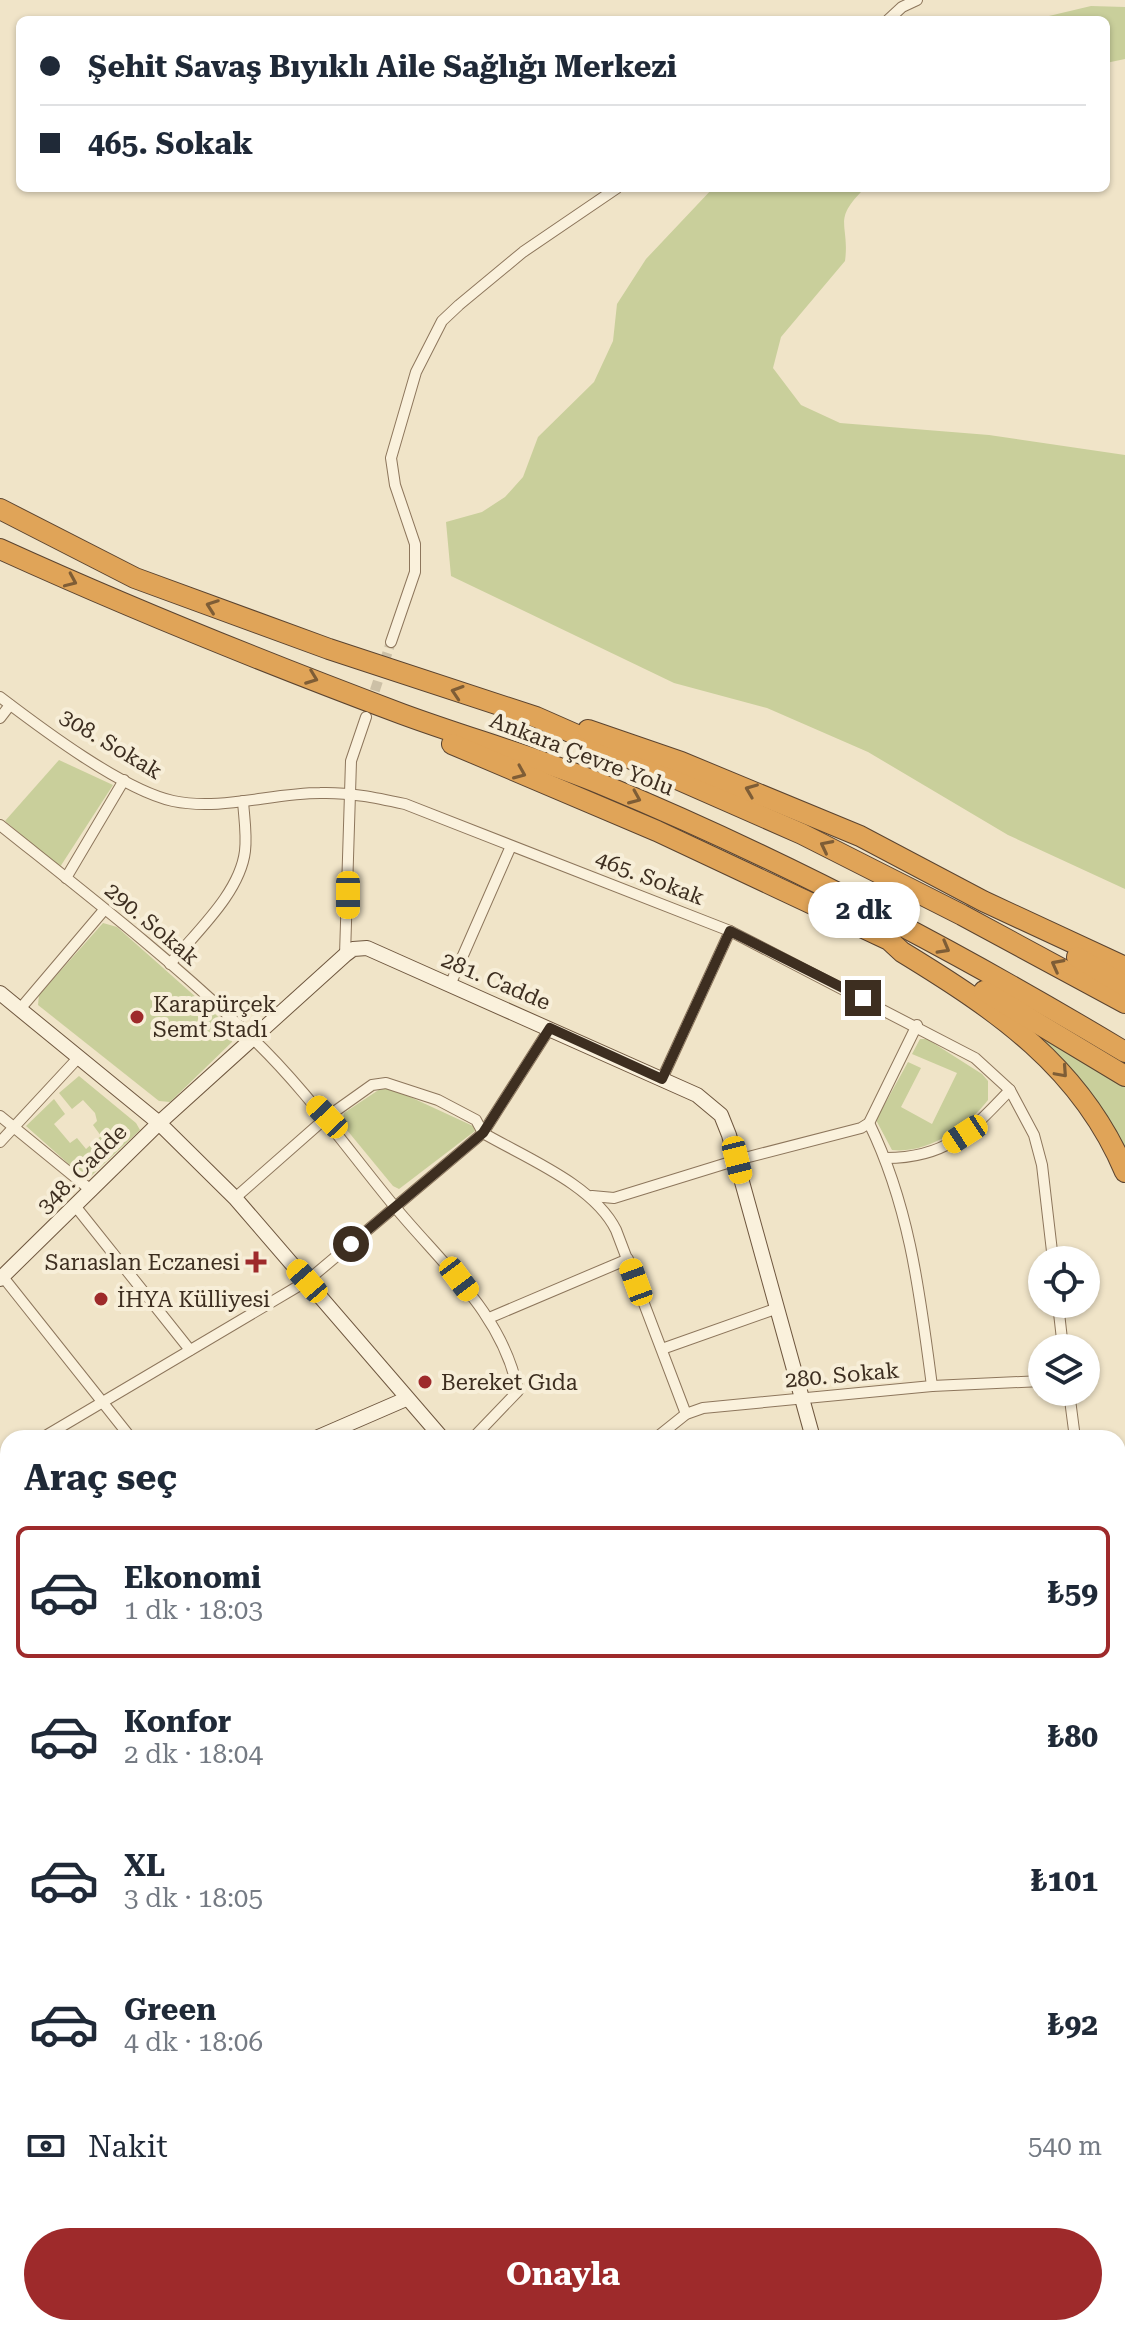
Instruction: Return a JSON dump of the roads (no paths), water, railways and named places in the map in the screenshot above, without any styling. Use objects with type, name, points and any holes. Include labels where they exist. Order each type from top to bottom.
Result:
[{"type":"highway","name":"Ankara Çevre Yolu","points":[[0,509],[135,578],[329,649],[536,717],[802,834],[962,915],[1125,1003]]},
{"type":"highway","name":"Ankara Çevre Yolu","points":[[0,549],[106,598],[401,713],[596,782],[700,826],[915,933],[1125,1052]]},
{"type":"highway","points":[[401,713],[436,737],[657,831],[889,940],[1040,1022],[1125,1076]]},
{"type":"highway","points":[[536,717],[609,735],[774,799],[860,836],[983,901],[1125,967]]},
{"type":"highway","points":[[983,901],[1125,986]]},
{"type":"highway","points":[[889,940],[1007,1021],[1051,1059],[1085,1098],[1112,1141],[1125,1172]]},
{"type":"street","points":[[892,16],[917,0]]},
{"type":"street","points":[[391,642],[415,572],[415,544],[395,485],[391,458],[416,372],[442,321],[459,305],[511,261],[611,192]]},
{"type":"street","name":"308. Sokak","points":[[0,697],[124,780],[173,801],[243,801],[319,792],[353,793]]},
{"type":"street","points":[[0,718],[10,705]]},
{"type":"street","points":[[159,1123],[345,955],[353,793],[351,761],[366,717]]},
{"type":"street","points":[[66,878],[124,780]]},
{"type":"street","name":"465. Sokak","points":[[353,793],[405,804],[730,931],[917,1025],[975,1058],[1010,1090],[1038,1146],[1051,1246]]},
{"type":"street","points":[[170,964],[222,901],[241,868],[246,841],[243,801]]},
{"type":"street","name":"290. Sokak","points":[[0,825],[170,964],[251,1037],[327,1117],[394,1206],[489,1318],[500,1337],[518,1391],[481,1430]]},
{"type":"street","points":[[450,985],[511,846]]},
{"type":"street","points":[[20,1009],[104,910]]},
{"type":"street","points":[[662,1079],[730,931]]},
{"type":"street","name":"281. Cadde","points":[[345,955],[353,949],[367,948],[662,1079],[715,1108],[726,1127],[737,1160],[775,1309],[811,1430]]},
{"type":"street","points":[[0,993],[159,1123],[235,1198],[435,1430]]},
{"type":"street","points":[[590,1195],[614,1198],[869,1123],[917,1025]]},
{"type":"street","points":[[56,1430],[307,1281],[483,1133],[550,1028]]},
{"type":"street","points":[[0,1142],[78,1058]]},
{"type":"street","points":[[235,1198],[327,1117],[372,1085],[386,1083],[438,1100],[476,1120],[483,1133],[590,1195],[612,1222],[686,1414]]},
{"type":"street","points":[[886,1158],[925,1155],[950,1144],[980,1121],[1010,1090]]},
{"type":"street","points":[[0,1116],[92,1191]]},
{"type":"street","name":"348. Cadde","points":[[1,1278],[159,1123]]},
{"type":"street","points":[[869,1123],[886,1158],[913,1245],[932,1386]]},
{"type":"street","points":[[612,1222],[614,1198]]},
{"type":"street","points":[[76,1207],[190,1350]]},
{"type":"street","points":[[489,1318],[628,1259]]},
{"type":"street","points":[[1,1278],[125,1430]]},
{"type":"street","points":[[662,1349],[775,1309]]},
{"type":"street","name":"280. Sokak","points":[[666,1430],[686,1414],[703,1408],[932,1386],[1028,1382]]},
{"type":"street","points":[[334,1430],[406,1399]]},
{"type":"street","points":[[1071,1406],[1074,1430]]},
{"type":"tunnel","points":[[370,705],[391,642]]},
{"type":"place","name":"Karapürçek Semt Stadı","points":[[137,1017]]},
{"type":"place","name":"Sarıaslan Eczanesi","points":[[256,1262]]},
{"type":"place","name":"İHYA Külliyesi","points":[[101,1299]]},
{"type":"place","name":"Bereket Gıda","points":[[425,1382]]}]
